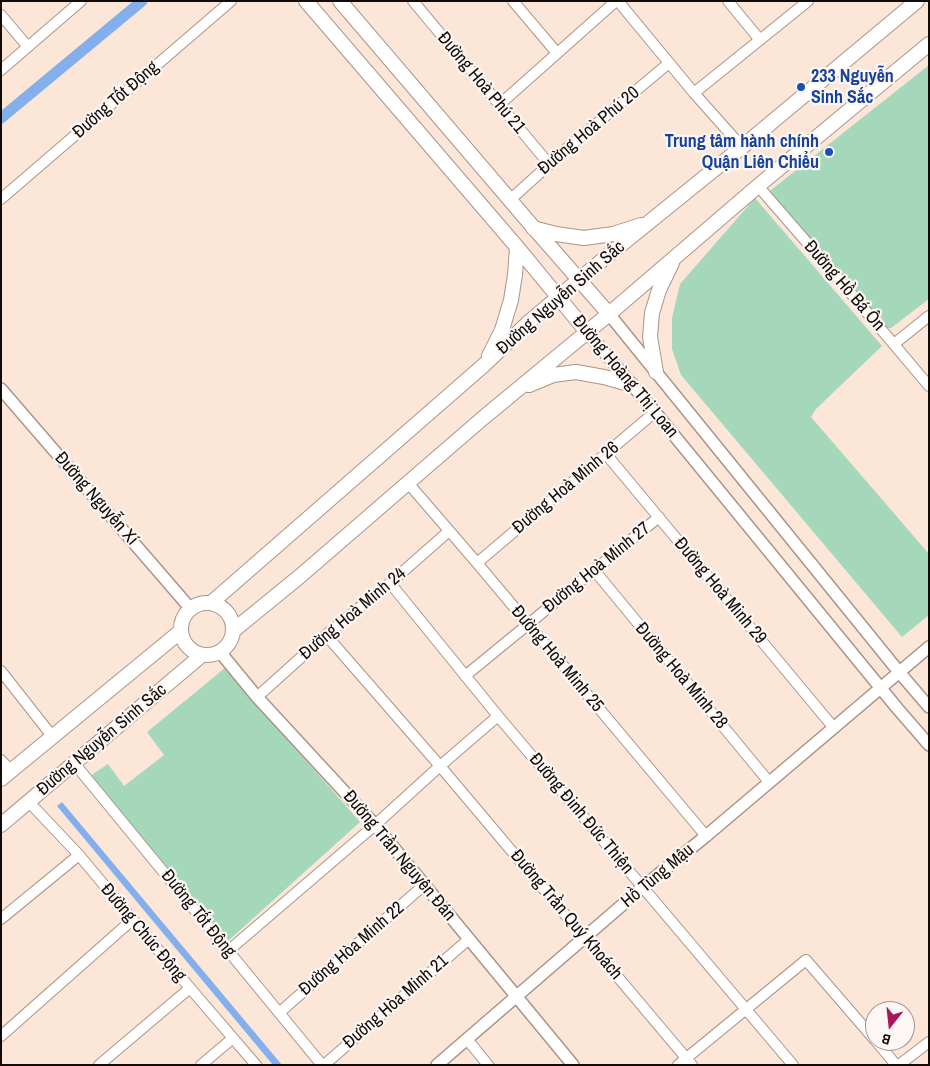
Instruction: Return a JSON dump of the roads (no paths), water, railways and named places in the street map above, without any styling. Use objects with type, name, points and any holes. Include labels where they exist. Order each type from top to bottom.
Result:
[{"type":"main road","name":"Đường Hoàng Thị Loan","points":[[306,1],[517,247],[587,332]]},
{"type":"main road","name":"Đường Hoàng Thị Loan","points":[[340,1],[533,228],[609,314]]},
{"type":"main road","name":"Đường Nguyễn Sinh Sắc","points":[[212,602],[484,365],[558,297],[917,1]]},
{"type":"main road","points":[[234,630],[300,577],[517,390],[929,44]]},
{"type":"main road","points":[[533,228],[584,238],[612,234],[651,221]]},
{"type":"main road","points":[[484,365],[502,330],[511,300],[517,247]]},
{"type":"main road","points":[[656,372],[650,337],[652,313],[659,290],[674,258]]},
{"type":"main road","points":[[517,390],[553,375],[576,372],[604,377],[632,386]]},
{"type":"main road","points":[[212,602],[225,609],[230,615],[234,630],[227,646],[220,652],[202,655],[185,644],[181,631],[183,618],[190,608],[196,604],[212,602]]},
{"type":"main road","name":"Đường Nguyễn Sinh Sắc","points":[[6,775],[181,631]]},
{"type":"main road","name":"Đường Nguyễn Sinh Sắc","points":[[1,825],[202,655]]},
{"type":"street","points":[[1,70],[81,1]]},
{"type":"street","name":"Đường Tốt Động","points":[[1,199],[231,1]]},
{"type":"street","name":"Đường Hoà Phú 21","points":[[413,1],[549,164]]},
{"type":"street","points":[[513,1],[557,53]]},
{"type":"street","points":[[499,105],[617,1],[742,147]]},
{"type":"street","points":[[728,1],[760,40]]},
{"type":"street","points":[[694,93],[808,1]]},
{"type":"street","points":[[1,15],[28,47]]},
{"type":"street","name":"Đường Hoà Phú 20","points":[[510,200],[600,120],[670,64]]},
{"type":"street","name":"Đường Hồ Bá Ôn","points":[[758,186],[929,386]]},
{"type":"street","name":"Đường Hoàng Thị Loan","points":[[609,314],[929,707]]},
{"type":"street","points":[[894,344],[929,316]]},
{"type":"street","name":"Đường Hoàng Thị Loan","points":[[587,332],[929,745]]},
{"type":"street","name":"Đường Nguyễn Xí","points":[[1,389],[190,608]]},
{"type":"street","name":"Đường Hoà Minh 26","points":[[478,563],[655,412]]},
{"type":"street","name":"Đường Hoà Minh 29","points":[[606,454],[834,728]]},
{"type":"street","name":"Đường Hoà Minh 25","points":[[408,483],[478,563],[706,836]]},
{"type":"street","name":"Đường Hoà Minh 27","points":[[465,676],[659,517]]},
{"type":"street","name":"Đường Hoà Minh 24","points":[[257,697],[326,635],[390,583],[449,531]]},
{"type":"street","name":"Đường Hoà Minh 28","points":[[594,570],[769,782]]},
{"type":"street","name":"Đường Đinh Đức Thiện","points":[[390,583],[498,716],[793,1065]]},
{"type":"street","name":"Đường Trần Quý Khoách","points":[[326,635],[440,766],[689,1061]]},
{"type":"street","name":"Hồ Tùng Mậu","points":[[437,1065],[643,888],[929,647]]},
{"type":"street","name":"Đường Trần Nguyên Đán","points":[[220,652],[257,697],[375,825],[573,1065]]},
{"type":"street","points":[[1,670],[52,736]]},
{"type":"street","points":[[228,951],[498,716]]},
{"type":"street","points":[[1,760],[6,775]]},
{"type":"street","name":"Đường Tốt Động","points":[[74,764],[323,1065]]},
{"type":"street","name":"Đường Chúc Động","points":[[29,802],[78,856],[256,1065]]},
{"type":"street","points":[[1,919],[78,856]]},
{"type":"street","name":"Đường Hòa Minh 22","points":[[279,1013],[424,885]]},
{"type":"street","points":[[1,1036],[132,920]]},
{"type":"street","name":"Đường Hòa Minh 21","points":[[323,1065],[469,939]]},
{"type":"street","points":[[678,1065],[689,1061],[746,1009],[806,960],[865,1027]]},
{"type":"street","points":[[99,1065],[190,988]]},
{"type":"street","points":[[201,1065],[233,1038]]},
{"type":"street","points":[[467,1039],[488,1065]]},
{"type":"street","points":[[885,1051],[897,1065],[929,1042]]},
{"type":"water","points":[[62,802],[282,1065],[273,1065],[57,806]]},
{"type":"waterway","points":[[1,118],[142,1]]},
{"type":"place","name":"233 Nguyễn Sinh Sắc","points":[[801,87]]},
{"type":"place","name":"Trung tâm hành chính Quận Liên Chiểu","points":[[829,152]]}]
